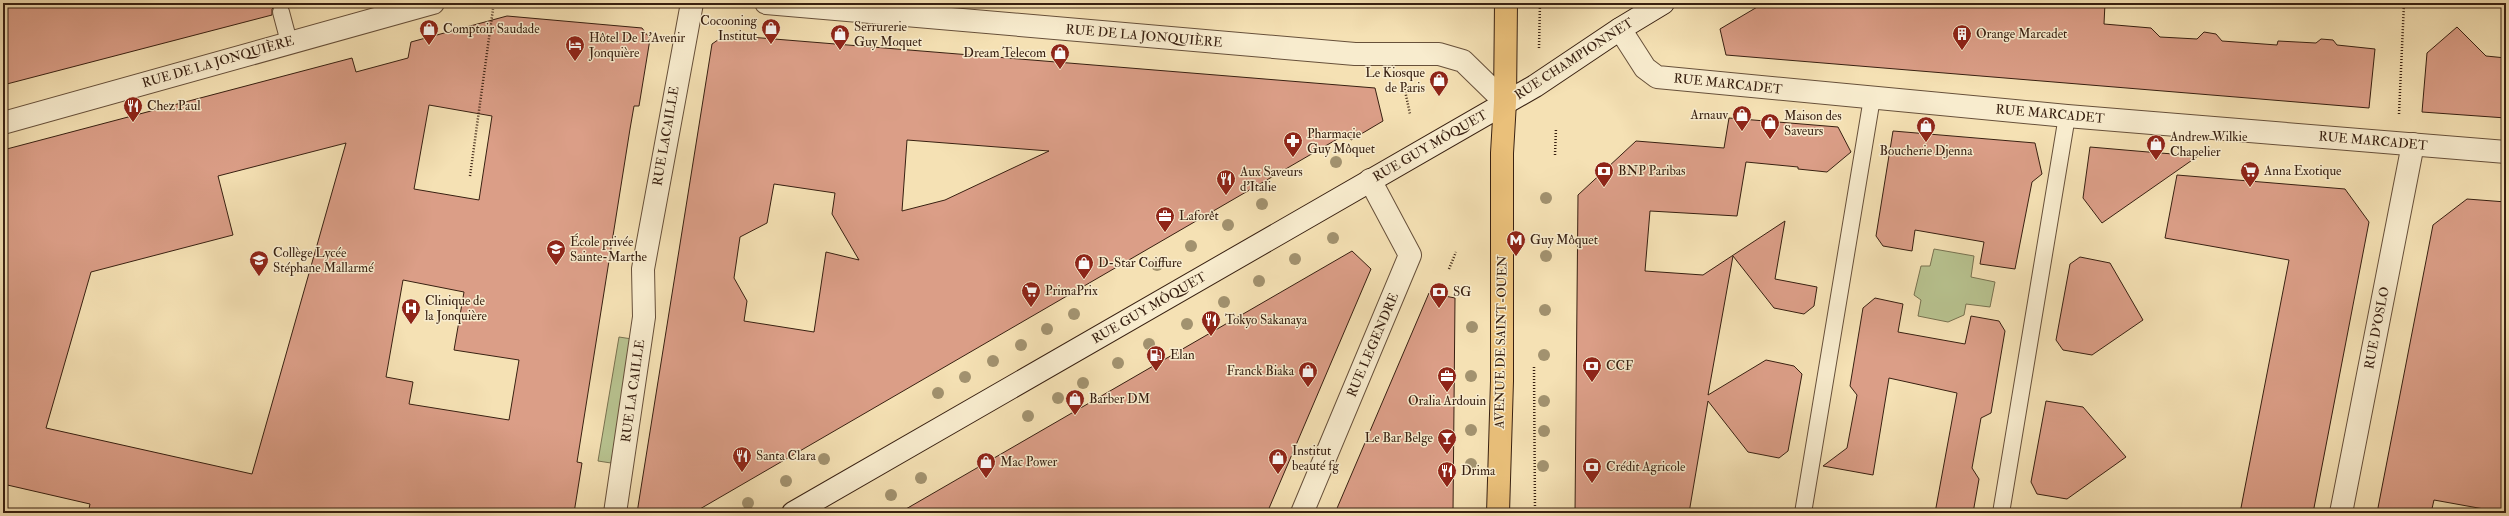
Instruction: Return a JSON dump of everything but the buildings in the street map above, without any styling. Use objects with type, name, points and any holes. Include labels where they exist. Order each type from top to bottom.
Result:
[{"type":"main road","name":"AVENUE DE SAINT-OUEN","points":[[1498,513],[1502,381],[1502,153],[1505,102],[1506,3]]},
{"type":"street","name":"RUE DE LA JONQUIÈRE","points":[[3,123],[433,3]]},
{"type":"street","name":"RUE LACAILLE","points":[[643,269],[692,3]]},
{"type":"street","name":"RUE DE LA JONQUIÈRE","points":[[766,3],[1355,54],[1439,54],[1463,61],[1505,102]]},
{"type":"street","name":"RUE CHAMPIONNET","points":[[1505,102],[1535,86],[1620,28],[1662,3]]},
{"type":"street","name":"RUE MARCADET","points":[[1620,28],[1645,68],[1657,77],[2067,116],[2506,152]]},
{"type":"street","name":"RUE GUY MÔQUET","points":[[793,513],[1505,102]]},
{"type":"street","name":"RUE D'OSLO","points":[[2341,513],[2414,144]]},
{"type":"street","name":"RUE LEGENDRE","points":[[1302,513],[1410,256],[1370,180]]},
{"type":"street","name":"RUE LA CAILLE","points":[[616,513],[644,317],[643,269]]},
{"type":"lane","points":[[281,12],[289,42]]},
{"type":"lane","points":[[1802,513],[1872,98]]},
{"type":"lane","points":[[2001,513],[2067,116]]},
{"type":"path","points":[[1540,3],[1540,31]]},
{"type":"path","points":[[2399,106],[2404,3]]},
{"type":"path","points":[[470,176],[493,9]]},
{"type":"path","points":[[1404,86],[1410,114]]},
{"type":"path","points":[[1555,155],[1556,128]]},
{"type":"path","points":[[1449,269],[1456,252]]},
{"type":"green space","points":[[1934,249],[1974,256],[1971,277],[1995,282],[1990,307],[1966,304],[1964,315],[1948,322],[1918,316],[1921,300],[1914,295],[1921,266],[1930,266]]},
{"type":"green space","points":[[619,337],[632,339],[611,463],[598,461]]},
{"type":"place","name":"Cocooning Institut","points":[[771,45]]},
{"type":"place","name":"Comptoir Saudade","points":[[429,46]]},
{"type":"place","name":"Serrurerie Guy Moquet","points":[[840,51]]},
{"type":"place","name":"Orange Marcadet","points":[[1962,51]]},
{"type":"place","name":"Hôtel De L'Avenir Jonquière","points":[[575,62]]},
{"type":"place","name":"Dream Telecom","points":[[1060,70]]},
{"type":"place","name":"Le Kiosque de Paris","points":[[1439,97]]},
{"type":"place","name":"Chez Paul","points":[[133,123]]},
{"type":"place","name":"Arnauv","points":[[1742,132]]},
{"type":"place","name":"Maison des Saveurs","points":[[1770,140]]},
{"type":"place","name":"Boucherie Djenna","points":[[1926,143]]},
{"type":"place","name":"Pharmacie Guy Môquet","points":[[1293,158]]},
{"type":"place","name":"Andrew Wilkie Chapelier","points":[[2156,161]]},
{"type":"place","name":"BNP Paribas","points":[[1604,188]]},
{"type":"place","name":"Anna Exotique","points":[[2250,188]]},
{"type":"place","name":"Aux Saveurs d'Italie","points":[[1226,196]]},
{"type":"place","name":"Laforêt","points":[[1165,233]]},
{"type":"place","name":"Guy Môquet","points":[[1516,257]]},
{"type":"place","name":"École privée Sainte-Marthe","points":[[556,266]]},
{"type":"place","name":"Collège Lycée Stéphane Mallarmé","points":[[259,277]]},
{"type":"place","name":"D-Star Coiffure","points":[[1084,280]]},
{"type":"place","name":"PrimaPrix","points":[[1031,308]]},
{"type":"place","name":"SG","points":[[1439,309]]},
{"type":"place","name":"Clinique de la Jonquière","points":[[411,325]]},
{"type":"place","name":"Tokyo Sakanaya","points":[[1211,337]]},
{"type":"place","name":"Elan","points":[[1156,372]]},
{"type":"place","name":"CCF","points":[[1592,383]]},
{"type":"place","name":"Franck Biaka","points":[[1308,388]]},
{"type":"place","name":"Oralia Ardouin","points":[[1447,393]]},
{"type":"place","name":"Barber DM","points":[[1075,416]]},
{"type":"place","name":"Le Bar Belge","points":[[1447,455]]},
{"type":"place","name":"Santa Clara","points":[[742,473]]},
{"type":"place","name":"Institut beauté fg","points":[[1278,475]]},
{"type":"place","name":"Mac Power","points":[[986,479]]},
{"type":"place","name":"Crédit Agricole","points":[[1592,484]]},
{"type":"place","name":"Drima","points":[[1447,488]]}]
